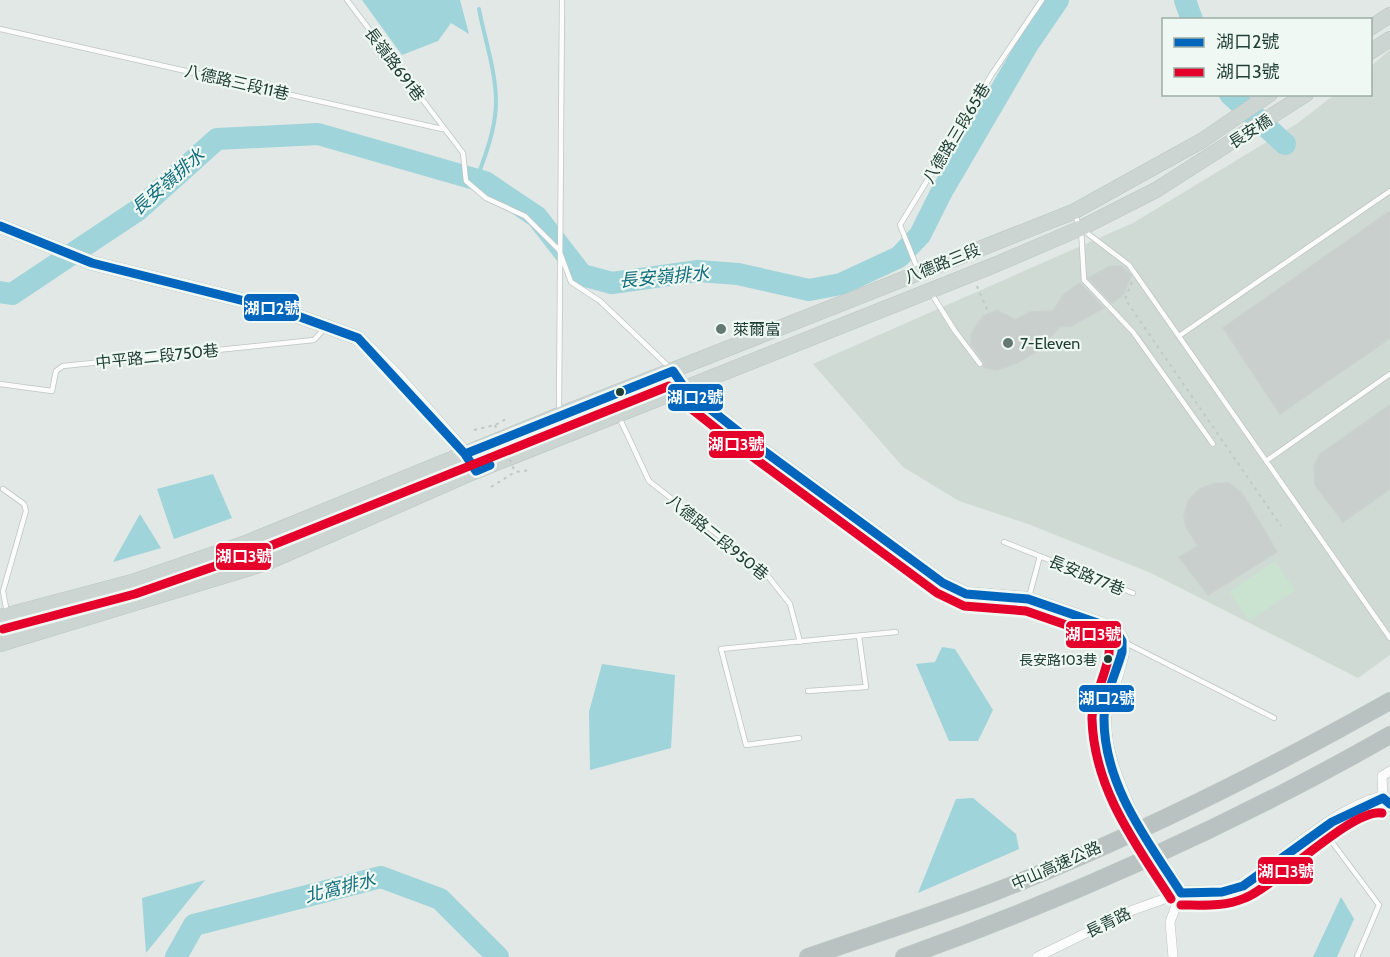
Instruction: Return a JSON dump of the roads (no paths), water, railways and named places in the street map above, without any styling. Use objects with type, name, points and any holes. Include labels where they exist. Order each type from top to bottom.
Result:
[{"type":"highway","name":"中山高速公路","points":[[808,957],[997,891],[1113,840],[1301,751],[1390,701]]},
{"type":"highway","name":"中山高速公路","points":[[904,957],[1006,920],[1146,857],[1317,777],[1390,735]]},
{"type":"main road","points":[[1372,27],[1390,15]]},
{"type":"main road","points":[[1372,51],[1390,39]]},
{"type":"main road","name":"長安橋","points":[[1203,140],[1267,96]]},
{"type":"main road","name":"長安橋","points":[[1213,155],[1303,96]]},
{"type":"main road","name":"八德路三段","points":[[4,616],[132,582],[236,546],[559,415],[1073,212],[1203,140]]},
{"type":"main road","name":"八德路三段","points":[[0,644],[266,563],[476,471],[686,390],[1081,228],[1156,190],[1213,155]]},
{"type":"street","points":[[0,226],[41,245],[92,263],[281,310],[357,338],[394,374],[465,454],[476,471]]},
{"type":"street","points":[[673,371],[686,390],[901,555],[943,583],[966,594],[1028,599],[1115,629],[1122,641],[1122,652],[1104,718],[1111,768],[1131,815]]},
{"type":"street","points":[[1173,957],[1170,922],[1181,892],[1215,893],[1238,888],[1258,877],[1322,828],[1356,806],[1387,801],[1382,776],[1390,771]]},
{"type":"street","name":"長青路","points":[[1037,957],[1132,910],[1181,892]]},
{"type":"lane","name":"長嶺路691巷","points":[[347,0],[442,129]]},
{"type":"lane","points":[[561,437],[559,250],[562,0]]},
{"type":"lane","name":"八德路三段65巷","points":[[919,273],[900,225],[992,74],[1042,0]]},
{"type":"lane","name":"八德路三段11巷","points":[[0,29],[442,129]]},
{"type":"lane","points":[[442,129],[463,153],[466,181],[486,198],[525,216],[559,250],[571,282],[600,301],[673,371]]},
{"type":"lane","points":[[1179,336],[1390,191]]},
{"type":"lane","points":[[1073,212],[1081,228],[1084,280],[1133,332],[1213,444]]},
{"type":"lane","points":[[1081,228],[1129,265],[1390,638]]},
{"type":"lane","points":[[930,291],[955,331],[980,364]]},
{"type":"lane","name":"中平路二段750巷","points":[[0,384],[52,390],[56,371],[63,366],[314,340],[326,327]]},
{"type":"lane","points":[[1266,461],[1390,374]]},
{"type":"lane","name":"八德路二段950巷","points":[[618,415],[649,481],[763,570],[790,604],[800,642]]},
{"type":"lane","points":[[3,489],[24,504],[26,511],[3,591],[4,616]]},
{"type":"lane","name":"長安路77巷","points":[[1005,542],[1133,593]]},
{"type":"lane","name":"長安路77巷","points":[[1028,599],[1040,556]]},
{"type":"lane","points":[[799,738],[746,745],[721,649],[896,632]]},
{"type":"lane","points":[[808,691],[866,687],[859,636]]},
{"type":"lane","points":[[1122,641],[1274,718]]},
{"type":"lane","points":[[1322,828],[1379,905],[1357,957]]},
{"type":"water","points":[[362,0],[460,0],[469,34],[451,23],[438,41],[402,55]]},
{"type":"water","points":[[213,474],[232,518],[174,539],[157,489]]},
{"type":"water","points":[[140,514],[161,548],[113,562]]},
{"type":"water","points":[[942,647],[955,649],[993,710],[978,741],[949,741],[916,664],[935,662]]},
{"type":"water","points":[[602,664],[675,675],[671,748],[590,770],[589,712]]},
{"type":"water","points":[[973,798],[1016,834],[1019,849],[918,893],[956,799]]},
{"type":"water","points":[[205,880],[146,953],[142,898]]},
{"type":"water","points":[[1341,897],[1354,919],[1337,957],[1313,957]]},
{"type":"waterway","name":"長安嶺排水","points":[[0,292],[12,294],[138,210],[217,139],[318,134],[485,182],[537,217],[582,275],[612,283],[698,271],[738,274],[809,290],[841,284],[899,257],[920,235],[941,193],[1028,44],[1058,0]]},
{"type":"waterway","name":"長安嶺排水","points":[[1185,0],[1191,18]]},
{"type":"waterway","points":[[473,188],[492,134],[496,103],[494,76],[479,9]]},
{"type":"waterway","name":"長安嶺排水","points":[[1232,96],[1285,144]]},
{"type":"waterway","name":"北窩排水","points":[[176,957],[194,925],[381,877],[440,899],[498,957]]},
{"type":"tunnel","points":[[1135,822],[1181,893]]},
{"type":"place","name":"萊爾富","points":[[721,329]]},
{"type":"place","name":"7-Eleven","points":[[1008,343]]},
{"type":"place","name":"長安路103巷","points":[[1108,659]]}]
